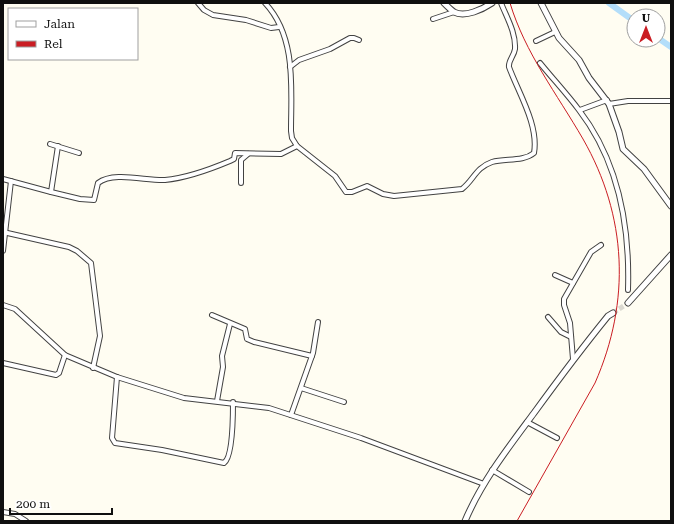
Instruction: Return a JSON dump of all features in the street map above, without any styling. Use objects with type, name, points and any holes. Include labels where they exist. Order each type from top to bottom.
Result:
[{"type":"street","points":[[198,3],[204,10],[213,15],[251,21],[271,28],[280,26]]},
{"type":"street","points":[[266,3],[280,26],[289,47],[291,135],[297,146],[330,172],[346,192],[352,192],[366,186],[384,194],[399,196],[462,190],[475,172],[491,162],[532,155],[535,150],[528,110],[509,65],[514,53],[514,38],[501,3]]},
{"type":"street","points":[[444,3],[454,12]]},
{"type":"street","points":[[432,19],[454,12],[474,12],[492,3]]},
{"type":"street","points":[[541,3],[555,32],[579,60],[589,78],[608,102],[620,132],[623,149],[644,169],[671,206]]},
{"type":"street","points":[[536,41],[555,32]]},
{"type":"street","points":[[290,67],[299,60],[330,49],[350,38],[359,40]]},
{"type":"street","points":[[540,63],[580,110],[600,142],[613,174],[622,204],[628,241],[628,290]]},
{"type":"street","points":[[580,110],[608,102],[671,101]]},
{"type":"street","points":[[50,144],[79,153]]},
{"type":"street","points":[[50,192],[58,146]]},
{"type":"street","points":[[3,179],[80,199],[94,200],[98,183],[101,181],[121,177],[165,180],[185,176],[230,161],[234,159],[236,153],[281,154],[297,146]]},
{"type":"street","points":[[241,183],[241,160],[248,154]]},
{"type":"street","points":[[3,251],[11,180]]},
{"type":"street","points":[[4,232],[69,247],[91,263],[100,336],[93,368]]},
{"type":"street","points":[[573,359],[570,323],[563,302],[591,252],[601,245]]},
{"type":"street","points":[[628,303],[671,255]]},
{"type":"street","points":[[555,275],[573,282]]},
{"type":"street","points":[[3,305],[15,309],[65,355],[117,377],[184,398],[261,406],[428,462],[484,484]]},
{"type":"street","points":[[465,521],[492,470],[573,359],[608,316],[613,313]]},
{"type":"street","points":[[212,315],[245,330],[247,339],[254,342],[312,356]]},
{"type":"street","points":[[548,317],[561,332],[571,337]]},
{"type":"street","points":[[291,415],[312,356],[318,322]]},
{"type":"street","points":[[217,401],[223,367],[222,356],[230,324]]},
{"type":"street","points":[[3,363],[56,375],[59,373],[65,355]]},
{"type":"street","points":[[117,377],[112,438],[115,443],[162,450],[224,463],[227,460],[230,447],[233,402]]},
{"type":"street","points":[[301,388],[344,402]]},
{"type":"street","points":[[528,422],[557,438]]},
{"type":"street","points":[[492,470],[528,492]]},
{"type":"street","points":[[3,512],[15,514],[26,521]]},
{"type":"waterway","points":[[609,3],[626,15]]},
{"type":"waterway","points":[[666,44],[671,47]]},
{"type":"tunnel","points":[[613,313],[628,303]]},
{"type":"railway","points":[[510,3],[524,39],[542,73],[583,139],[598,168],[616,228],[619,259],[619,290],[614,321],[607,352],[595,383],[517,521]]}]
